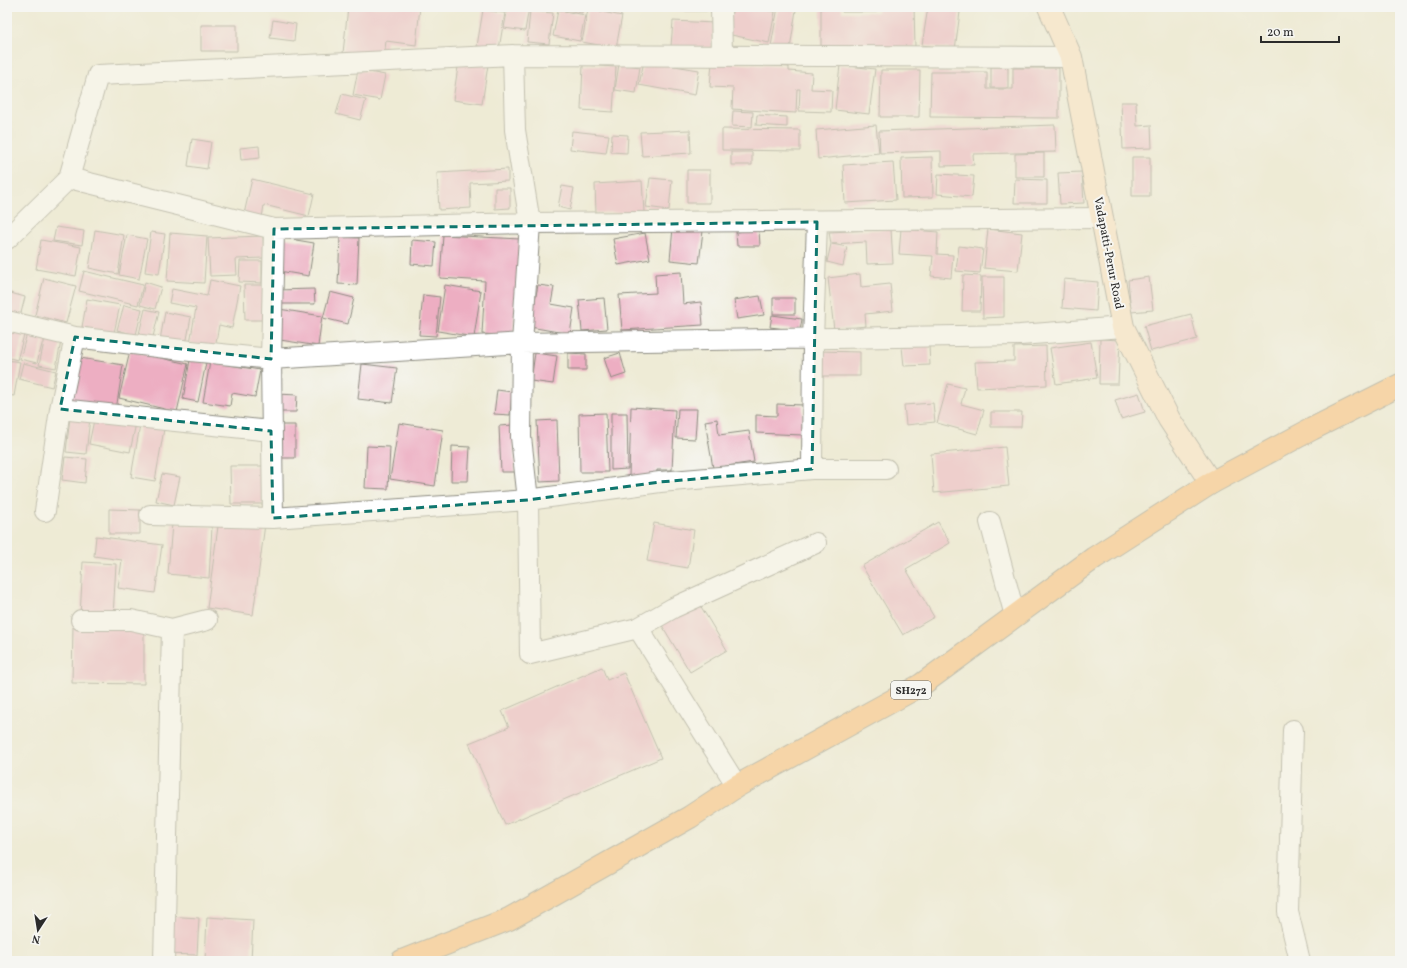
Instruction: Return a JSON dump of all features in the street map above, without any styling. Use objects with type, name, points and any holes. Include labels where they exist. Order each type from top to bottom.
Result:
[{"type":"main road","name":"SH272","points":[[402,961],[509,919],[690,817],[737,786],[921,685],[1094,558],[1211,482],[1400,385]]},
{"type":"street","points":[[721,7],[722,55]]},
{"type":"street","name":"Vadapatti-Perur Road","points":[[1049,7],[1071,57],[1123,328],[1169,419],[1211,482]]},
{"type":"street","points":[[513,54],[515,130],[530,224],[522,343],[521,437],[528,500],[530,654],[638,628],[673,608],[816,543]]},
{"type":"street","points":[[7,239],[69,178],[98,75],[513,54],[1071,57]]},
{"type":"street","points":[[69,178],[274,229],[530,224],[1102,218]]},
{"type":"street","points":[[812,469],[813,340],[817,222]]},
{"type":"street","points":[[273,518],[271,358],[274,229]]},
{"type":"street","points":[[7,321],[75,337],[191,351],[271,358],[522,343],[709,339],[813,340],[1020,335],[1123,328]]},
{"type":"street","points":[[44,511],[60,409],[75,337]]},
{"type":"street","points":[[60,409],[272,431]]},
{"type":"street","points":[[150,515],[273,518],[528,500],[660,482],[812,469],[886,469]]},
{"type":"street","points":[[990,522],[1015,616]]},
{"type":"street","points":[[81,620],[131,620],[172,629],[207,620]]},
{"type":"street","points":[[638,628],[737,786]]},
{"type":"street","points":[[164,961],[172,629]]},
{"type":"street","points":[[1293,730],[1288,912],[1300,961]]},
{"type":"highlighted area","points":[[817,222],[812,469],[660,482],[528,500],[273,518],[271,431],[60,409],[75,337],[271,359],[274,229]]},
{"type":"building","points":[[348,7],[420,7],[416,45],[386,41],[384,57],[343,53]]},
{"type":"building","points":[[508,7],[529,7],[525,31],[504,28]]},
{"type":"building","points":[[550,7],[583,7],[582,13]]},
{"type":"building","points":[[676,7],[707,7],[707,11],[676,11]]},
{"type":"building","points":[[733,7],[753,7],[775,12],[769,43],[727,34]]},
{"type":"building","points":[[778,7],[796,10],[790,49],[771,46]]},
{"type":"building","points":[[821,7],[842,7],[842,12],[877,12],[877,7],[914,7],[915,47],[821,49]]},
{"type":"building","points":[[928,7],[960,12],[955,50],[922,45]]},
{"type":"building","points":[[588,9],[622,16],[616,48],[582,42]]},
{"type":"building","points":[[483,10],[505,13],[499,49],[477,46]]},
{"type":"building","points":[[558,10],[585,15],[580,41],[553,36]]},
{"type":"building","points":[[530,11],[553,13],[549,44],[527,42]]},
{"type":"building","points":[[273,20],[296,24],[294,41],[270,38]]},
{"type":"building","points":[[673,21],[714,23],[712,48],[671,46]]},
{"type":"building","points":[[201,25],[237,25],[237,51],[201,51]]},
{"type":"building","points":[[459,60],[488,65],[482,104],[453,100]]},
{"type":"building","points":[[644,61],[699,70],[695,95],[639,85]]},
{"type":"building","points":[[712,62],[789,67],[789,71],[812,73],[811,89],[832,90],[831,112],[799,111],[800,89],[797,89],[796,113],[732,109],[733,88],[710,87]]},
{"type":"building","points":[[619,64],[640,67],[636,93],[615,90]]},
{"type":"building","points":[[583,65],[616,67],[613,112],[581,110]]},
{"type":"building","points":[[840,65],[875,69],[869,114],[835,110]]},
{"type":"building","points":[[991,67],[1008,67],[1008,88],[991,88]]},
{"type":"building","points":[[1013,68],[1059,68],[1059,118],[930,117],[931,72],[987,72],[987,89],[1013,89]]},
{"type":"building","points":[[358,70],[385,75],[380,100],[353,95]]},
{"type":"building","points":[[881,70],[920,70],[919,117],[880,117]]},
{"type":"building","points":[[342,94],[366,100],[360,120],[336,114]]},
{"type":"building","points":[[1121,102],[1136,102],[1137,126],[1151,125],[1152,148],[1123,149]]},
{"type":"building","points":[[733,111],[753,112],[752,127],[732,126]]},
{"type":"building","points":[[757,115],[787,117],[787,127],[756,125]]},
{"type":"building","points":[[876,125],[879,153],[818,159],[816,130]]},
{"type":"building","points":[[1055,125],[1056,152],[973,154],[974,165],[941,166],[941,151],[880,153],[879,131]]},
{"type":"building","points":[[722,129],[800,130],[800,151],[722,150]]},
{"type":"building","points":[[690,130],[691,153],[642,156],[640,132]]},
{"type":"building","points":[[572,131],[609,135],[606,153],[570,149]]},
{"type":"building","points":[[612,134],[628,135],[627,153],[611,152]]},
{"type":"building","points":[[192,139],[211,142],[207,169],[188,166]]},
{"type":"building","points":[[259,146],[260,158],[241,160],[240,148]]},
{"type":"building","points":[[731,152],[752,152],[752,165],[731,165]]},
{"type":"building","points":[[1044,153],[1044,177],[1015,177],[1015,154]]},
{"type":"building","points":[[932,157],[933,197],[902,198],[901,158]]},
{"type":"building","points":[[1132,157],[1150,157],[1150,196],[1132,196]]},
{"type":"building","points":[[893,162],[896,200],[845,203],[843,165]]},
{"type":"building","points":[[508,169],[508,181],[470,183],[471,208],[439,210],[437,173]]},
{"type":"building","points":[[687,170],[710,170],[710,203],[687,203]]},
{"type":"building","points":[[1082,172],[1084,203],[1060,204],[1058,173]]},
{"type":"building","points":[[938,174],[974,176],[972,197],[937,194]]},
{"type":"building","points":[[650,178],[672,180],[669,210],[646,207]]},
{"type":"building","points":[[252,179],[314,194],[309,216],[264,205],[262,218],[244,214]]},
{"type":"building","points":[[1015,179],[1047,180],[1047,203],[1014,203]]},
{"type":"building","points":[[642,181],[644,212],[596,213],[595,184]]},
{"type":"building","points":[[562,186],[574,188],[570,210],[558,207]]},
{"type":"building","points":[[495,188],[510,188],[510,208],[495,209]]},
{"type":"building","points":[[56,227],[84,231],[82,245],[53,241]]},
{"type":"building","points":[[673,228],[703,231],[699,263],[670,260]]},
{"type":"building","points":[[891,229],[893,263],[867,264],[866,242],[832,244],[847,247],[843,266],[827,262],[831,244],[829,232]]},
{"type":"building","points":[[901,229],[938,232],[937,254],[953,255],[951,278],[931,276],[933,256],[899,254]]},
{"type":"building","points":[[988,229],[1022,233],[1018,271],[984,268]]},
{"type":"building","points":[[95,230],[124,235],[118,274],[89,268]]},
{"type":"building","points":[[759,230],[760,246],[737,246],[736,232]]},
{"type":"building","points":[[151,232],[165,234],[159,274],[145,272]]},
{"type":"building","points":[[170,233],[207,236],[204,283],[167,281]]},
{"type":"building","points":[[645,233],[650,259],[618,265],[613,239]]},
{"type":"building","points":[[127,235],[147,239],[139,279],[119,275]]},
{"type":"building","points":[[443,235],[520,239],[513,336],[482,334],[485,281],[440,278]]},
{"type":"building","points":[[263,236],[264,258],[236,259],[237,275],[210,276],[208,238]]},
{"type":"building","points":[[278,237],[314,243],[309,276],[273,270]]},
{"type":"building","points":[[340,237],[359,238],[357,285],[338,284]]},
{"type":"building","points":[[41,240],[81,247],[76,276],[36,269]]},
{"type":"building","points":[[412,240],[436,242],[434,266],[411,264]]},
{"type":"building","points":[[959,246],[983,249],[980,273],[956,271]]},
{"type":"building","points":[[240,261],[262,261],[262,283],[239,282]]},
{"type":"building","points":[[84,271],[143,285],[138,305],[79,291]]},
{"type":"building","points":[[681,272],[683,304],[701,302],[703,325],[622,330],[619,295],[656,293],[655,274]]},
{"type":"building","points":[[860,274],[861,287],[890,284],[893,311],[865,314],[866,326],[834,330],[828,278]]},
{"type":"building","points":[[963,275],[981,276],[980,311],[962,311]]},
{"type":"building","points":[[982,277],[1004,277],[1004,317],[983,318]]},
{"type":"building","points":[[1149,277],[1153,310],[1131,312],[1128,280]]},
{"type":"building","points":[[44,278],[76,286],[66,323],[35,315]]},
{"type":"building","points":[[1064,279],[1098,282],[1096,311],[1062,308]]},
{"type":"building","points":[[210,280],[240,286],[232,328],[219,325],[215,348],[190,343],[196,308],[169,303],[172,289],[207,296]]},
{"type":"building","points":[[145,282],[161,287],[155,309],[140,305]]},
{"type":"building","points":[[244,285],[263,285],[264,320],[245,320]]},
{"type":"building","points":[[445,285],[481,291],[474,337],[438,331]]},
{"type":"building","points":[[538,285],[554,287],[551,304],[574,308],[570,334],[530,327]]},
{"type":"building","points":[[314,289],[315,304],[277,304],[277,290]]},
{"type":"building","points":[[7,292],[25,297],[20,317],[7,313]]},
{"type":"building","points":[[330,292],[354,298],[348,324],[323,318]]},
{"type":"building","points":[[423,295],[440,297],[436,336],[419,335]]},
{"type":"building","points":[[760,296],[764,315],[737,319],[734,300]]},
{"type":"building","points":[[604,298],[607,329],[582,331],[579,300]]},
{"type":"building","points":[[773,298],[795,298],[795,314],[773,314]]},
{"type":"building","points":[[87,299],[120,305],[114,333],[82,327]]},
{"type":"building","points":[[124,305],[142,309],[136,335],[117,330]]},
{"type":"building","points":[[145,309],[159,312],[152,341],[138,338]]},
{"type":"building","points":[[279,309],[322,316],[318,346],[274,339]]},
{"type":"building","points":[[165,312],[191,317],[186,345],[160,340]]},
{"type":"building","points":[[1191,314],[1197,339],[1151,351],[1144,326]]},
{"type":"building","points":[[772,315],[802,319],[800,331],[770,327]]},
{"type":"building","points":[[7,330],[24,335],[17,360],[7,357]]},
{"type":"building","points":[[27,333],[44,337],[37,363],[20,359]]},
{"type":"building","points":[[45,338],[61,341],[56,368],[39,365]]},
{"type":"building","points":[[1100,339],[1120,340],[1118,384],[1099,384]]},
{"type":"building","points":[[1091,342],[1097,378],[1056,384],[1050,348]]},
{"type":"building","points":[[929,346],[930,365],[904,366],[902,347]]},
{"type":"building","points":[[1046,346],[1047,385],[977,388],[975,362],[1014,361],[1014,347]]},
{"type":"building","points":[[130,351],[188,364],[177,412],[119,398]]},
{"type":"building","points":[[820,351],[860,352],[860,376],[820,376]]},
{"type":"building","points":[[535,353],[557,356],[553,384],[531,381]]},
{"type":"building","points":[[568,353],[586,354],[586,370],[568,370]]},
{"type":"building","points":[[620,353],[626,374],[611,379],[604,358]]},
{"type":"building","points":[[74,357],[123,365],[116,410],[67,403]]},
{"type":"building","points":[[7,360],[20,362],[14,396],[7,395]]},
{"type":"building","points":[[190,360],[206,363],[198,402],[183,399]]},
{"type":"building","points":[[210,362],[260,370],[255,397],[232,393],[230,406],[203,402]]},
{"type":"building","points":[[23,363],[56,371],[52,387],[19,379]]},
{"type":"building","points":[[362,364],[397,368],[392,403],[358,399]]},
{"type":"building","points":[[948,384],[965,388],[961,404],[984,410],[977,434],[937,423]]},
{"type":"building","points":[[497,390],[512,392],[510,415],[494,414]]},
{"type":"building","points":[[1139,393],[1145,412],[1121,419],[1115,400]]},
{"type":"building","points":[[278,394],[297,395],[296,412],[277,412]]},
{"type":"building","points":[[933,403],[935,422],[906,425],[904,405]]},
{"type":"building","points":[[777,404],[803,405],[802,435],[756,433],[756,415],[777,416]]},
{"type":"building","points":[[631,407],[675,410],[672,470],[657,470],[656,477],[629,476]]},
{"type":"building","points":[[678,409],[697,409],[695,439],[676,438]]},
{"type":"building","points":[[991,412],[1022,412],[1021,427],[991,427]]},
{"type":"building","points":[[606,413],[608,472],[580,472],[579,414]]},
{"type":"building","points":[[611,413],[627,413],[628,469],[611,470]]},
{"type":"building","points":[[95,415],[136,423],[130,452],[89,444]]},
{"type":"building","points":[[70,417],[90,418],[86,454],[66,452]]},
{"type":"building","points":[[717,419],[719,435],[749,431],[754,462],[713,468],[705,421]]},
{"type":"building","points":[[557,420],[559,481],[540,482],[537,421]]},
{"type":"building","points":[[399,423],[443,430],[435,486],[390,479]]},
{"type":"building","points":[[140,425],[164,429],[155,481],[131,477]]},
{"type":"building","points":[[274,425],[295,425],[295,458],[274,458]]},
{"type":"building","points":[[513,425],[515,472],[501,472],[499,426]]},
{"type":"building","points":[[367,446],[390,447],[388,489],[365,488]]},
{"type":"building","points":[[452,446],[470,447],[468,481],[451,481]]},
{"type":"building","points":[[1005,447],[1009,486],[934,493],[931,454]]},
{"type":"building","points":[[65,457],[87,459],[85,483],[62,480]]},
{"type":"building","points":[[230,466],[263,466],[263,504],[231,504]]},
{"type":"building","points":[[162,474],[180,477],[174,505],[156,501]]},
{"type":"building","points":[[109,509],[140,510],[140,534],[109,534]]},
{"type":"building","points":[[219,519],[265,524],[253,615],[207,608]]},
{"type":"building","points":[[938,522],[950,543],[906,569],[934,617],[903,635],[862,566]]},
{"type":"building","points":[[172,523],[212,527],[209,578],[168,574]]},
{"type":"building","points":[[654,523],[694,530],[688,568],[647,561]]},
{"type":"building","points":[[96,536],[162,545],[155,593],[118,588],[122,560],[94,556]]},
{"type":"building","points":[[83,562],[116,564],[113,617],[80,616]]},
{"type":"building","points":[[697,600],[727,650],[690,672],[660,622]]},
{"type":"building","points":[[73,625],[144,626],[144,684],[72,683]]},
{"type":"building","points":[[602,667],[607,680],[624,673],[661,758],[505,825],[469,743],[509,727],[502,711]]},
{"type":"building","points":[[167,916],[199,918],[197,955],[166,954]]},
{"type":"building","points":[[207,917],[253,920],[251,961],[205,961]]}]
